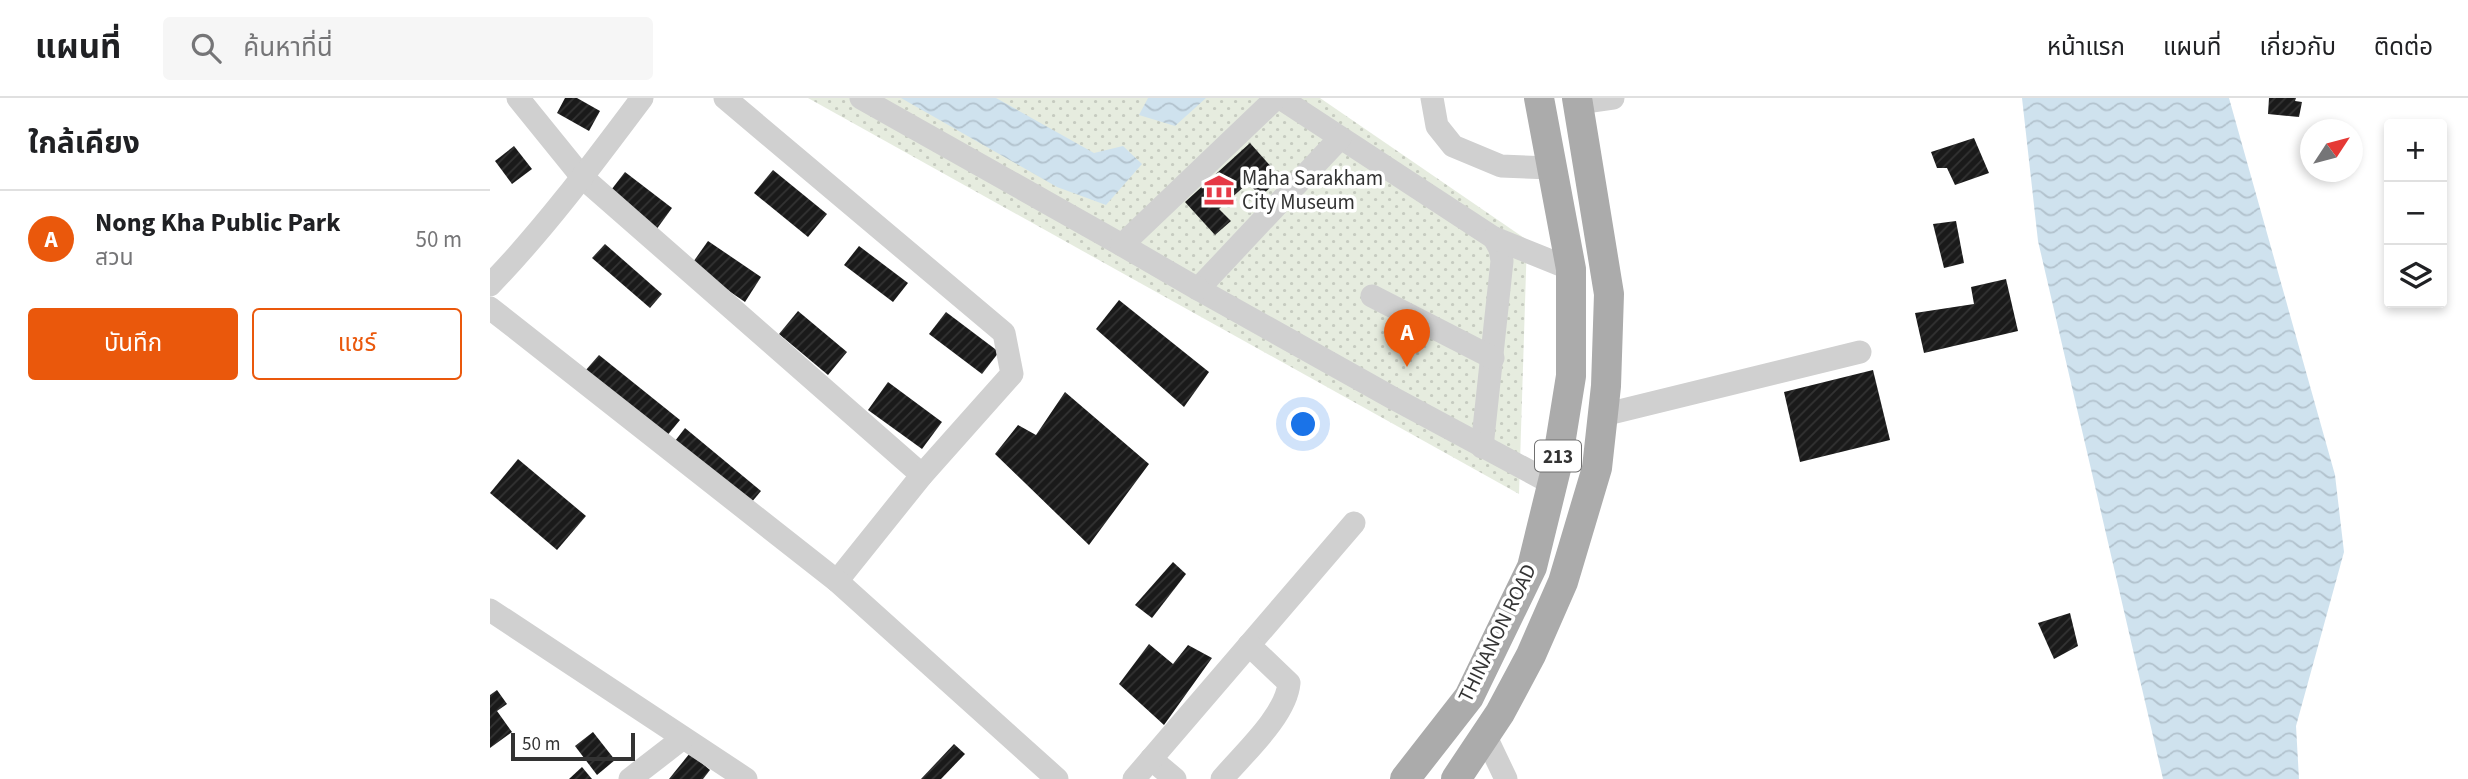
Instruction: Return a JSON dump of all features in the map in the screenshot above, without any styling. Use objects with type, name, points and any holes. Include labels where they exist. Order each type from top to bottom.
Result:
[{"type":"main road","name":"THINANON ROAD","points":[[1405,779],[1469,697],[1532,567],[1553,484],[1571,376],[1571,269],[1539,98]]},
{"type":"main road","name":"THINANON ROAD","points":[[1456,779],[1531,655],[1563,582],[1597,468],[1603,415],[1609,294],[1578,101]]},
{"type":"street","points":[[518,98],[582,177],[922,475]]},
{"type":"street","points":[[490,285],[517,257],[642,98]]},
{"type":"street","points":[[725,98],[1003,332],[1012,374],[922,475],[837,581]]},
{"type":"street","points":[[861,98],[1198,289],[1553,484]]},
{"type":"street","points":[[1122,245],[1278,98],[1494,238],[1571,269]]},
{"type":"street","points":[[1432,98],[1437,125],[1453,146],[1501,166],[1552,167]]},
{"type":"street","points":[[1578,101],[1613,98]]},
{"type":"street","points":[[1198,289],[1340,138]]},
{"type":"street","points":[[1482,447],[1502,261],[1494,238]]},
{"type":"street","points":[[1372,296],[1493,359]]},
{"type":"street","points":[[490,308],[837,581],[1057,779]]},
{"type":"street","points":[[1603,415],[1860,352]]},
{"type":"street","points":[[1134,779],[1354,523]]},
{"type":"street","points":[[492,615],[746,779]]},
{"type":"street","points":[[1222,779],[1275,716],[1287,697],[1289,683],[1249,645]]},
{"type":"street","points":[[1485,735],[1506,779]]},
{"type":"street","points":[[629,779],[683,738]]},
{"type":"street","points":[[1151,759],[1175,779]]},
{"type":"shaded area","points":[[808,98],[1320,98],[1527,240],[1519,494]]},
{"type":"water","points":[[901,98],[996,98],[1094,153],[1123,146],[1142,164],[1106,205],[1057,187]]},
{"type":"water","points":[[1148,98],[1206,98],[1175,126],[1139,115]]},
{"type":"water","points":[[2022,98],[2229,98],[2335,475],[2344,552],[2296,726],[2299,779],[2163,779],[2038,241]]},
{"type":"building","points":[[565,98],[577,98],[600,111],[589,131],[557,113]]},
{"type":"building","points":[[2269,98],[2296,98],[2295,101],[2302,102],[2299,117],[2268,114]]},
{"type":"building","points":[[1974,138],[1989,173],[1955,185],[1947,168],[1937,168],[1931,152]]},
{"type":"building","name":"Maha Sarakham City Museum","points":[[1250,143],[1281,178],[1261,196],[1248,183],[1219,209],[1231,221],[1215,235],[1185,202]]},
{"type":"building","points":[[514,146],[532,169],[512,184],[495,161]]},
{"type":"building","points":[[773,170],[827,214],[808,237],[754,193]]},
{"type":"building","points":[[625,172],[672,208],[656,230],[608,194]]},
{"type":"building","points":[[1956,221],[1964,263],[1944,268],[1933,224]]},
{"type":"building","points":[[708,241],[761,277],[745,302],[691,265]]},
{"type":"building","points":[[605,244],[662,294],[650,308],[592,258]]},
{"type":"building","points":[[859,246],[908,283],[893,302],[844,265]]},
{"type":"building","points":[[2006,279],[2018,331],[1924,353],[1915,313],[1974,304],[1971,287]]},
{"type":"building","points":[[1119,300],[1209,372],[1184,407],[1096,329]]},
{"type":"building","points":[[798,311],[847,352],[828,375],[779,334]]},
{"type":"building","points":[[946,312],[999,352],[982,374],[929,334]]},
{"type":"building","points":[[599,355],[680,420],[666,437],[585,371]]},
{"type":"building","points":[[1873,370],[1890,440],[1800,462],[1784,392]]},
{"type":"building","points":[[888,382],[942,422],[922,449],[868,410]]},
{"type":"building","points":[[1065,392],[1149,464],[1089,545],[995,454],[1018,425],[1036,435]]},
{"type":"building","points":[[685,428],[761,491],[751,503],[675,441]]},
{"type":"building","points":[[518,459],[586,516],[557,550],[490,493]]},
{"type":"building","points":[[1173,562],[1186,574],[1152,618],[1135,605]]},
{"type":"building","points":[[2070,613],[2078,646],[2054,659],[2038,623]]},
{"type":"building","points":[[1149,644],[1173,664],[1188,645],[1212,658],[1164,725],[1119,684]]},
{"type":"building","points":[[497,690],[507,704],[497,711],[512,732],[490,748],[490,695]]},
{"type":"building","points":[[593,732],[615,760],[597,775],[575,746]]},
{"type":"building","points":[[954,744],[965,754],[941,779],[921,779]]},
{"type":"building","points":[[690,753],[710,770],[703,779],[669,779]]},
{"type":"building","points":[[582,767],[592,779],[569,779]]},
{"type":"place","name":"Maha Sarakham City Museum","points":[[1219,190]]},
{"type":"place","name":"Nong Kha Public Park","points":[[1407,367]]}]
